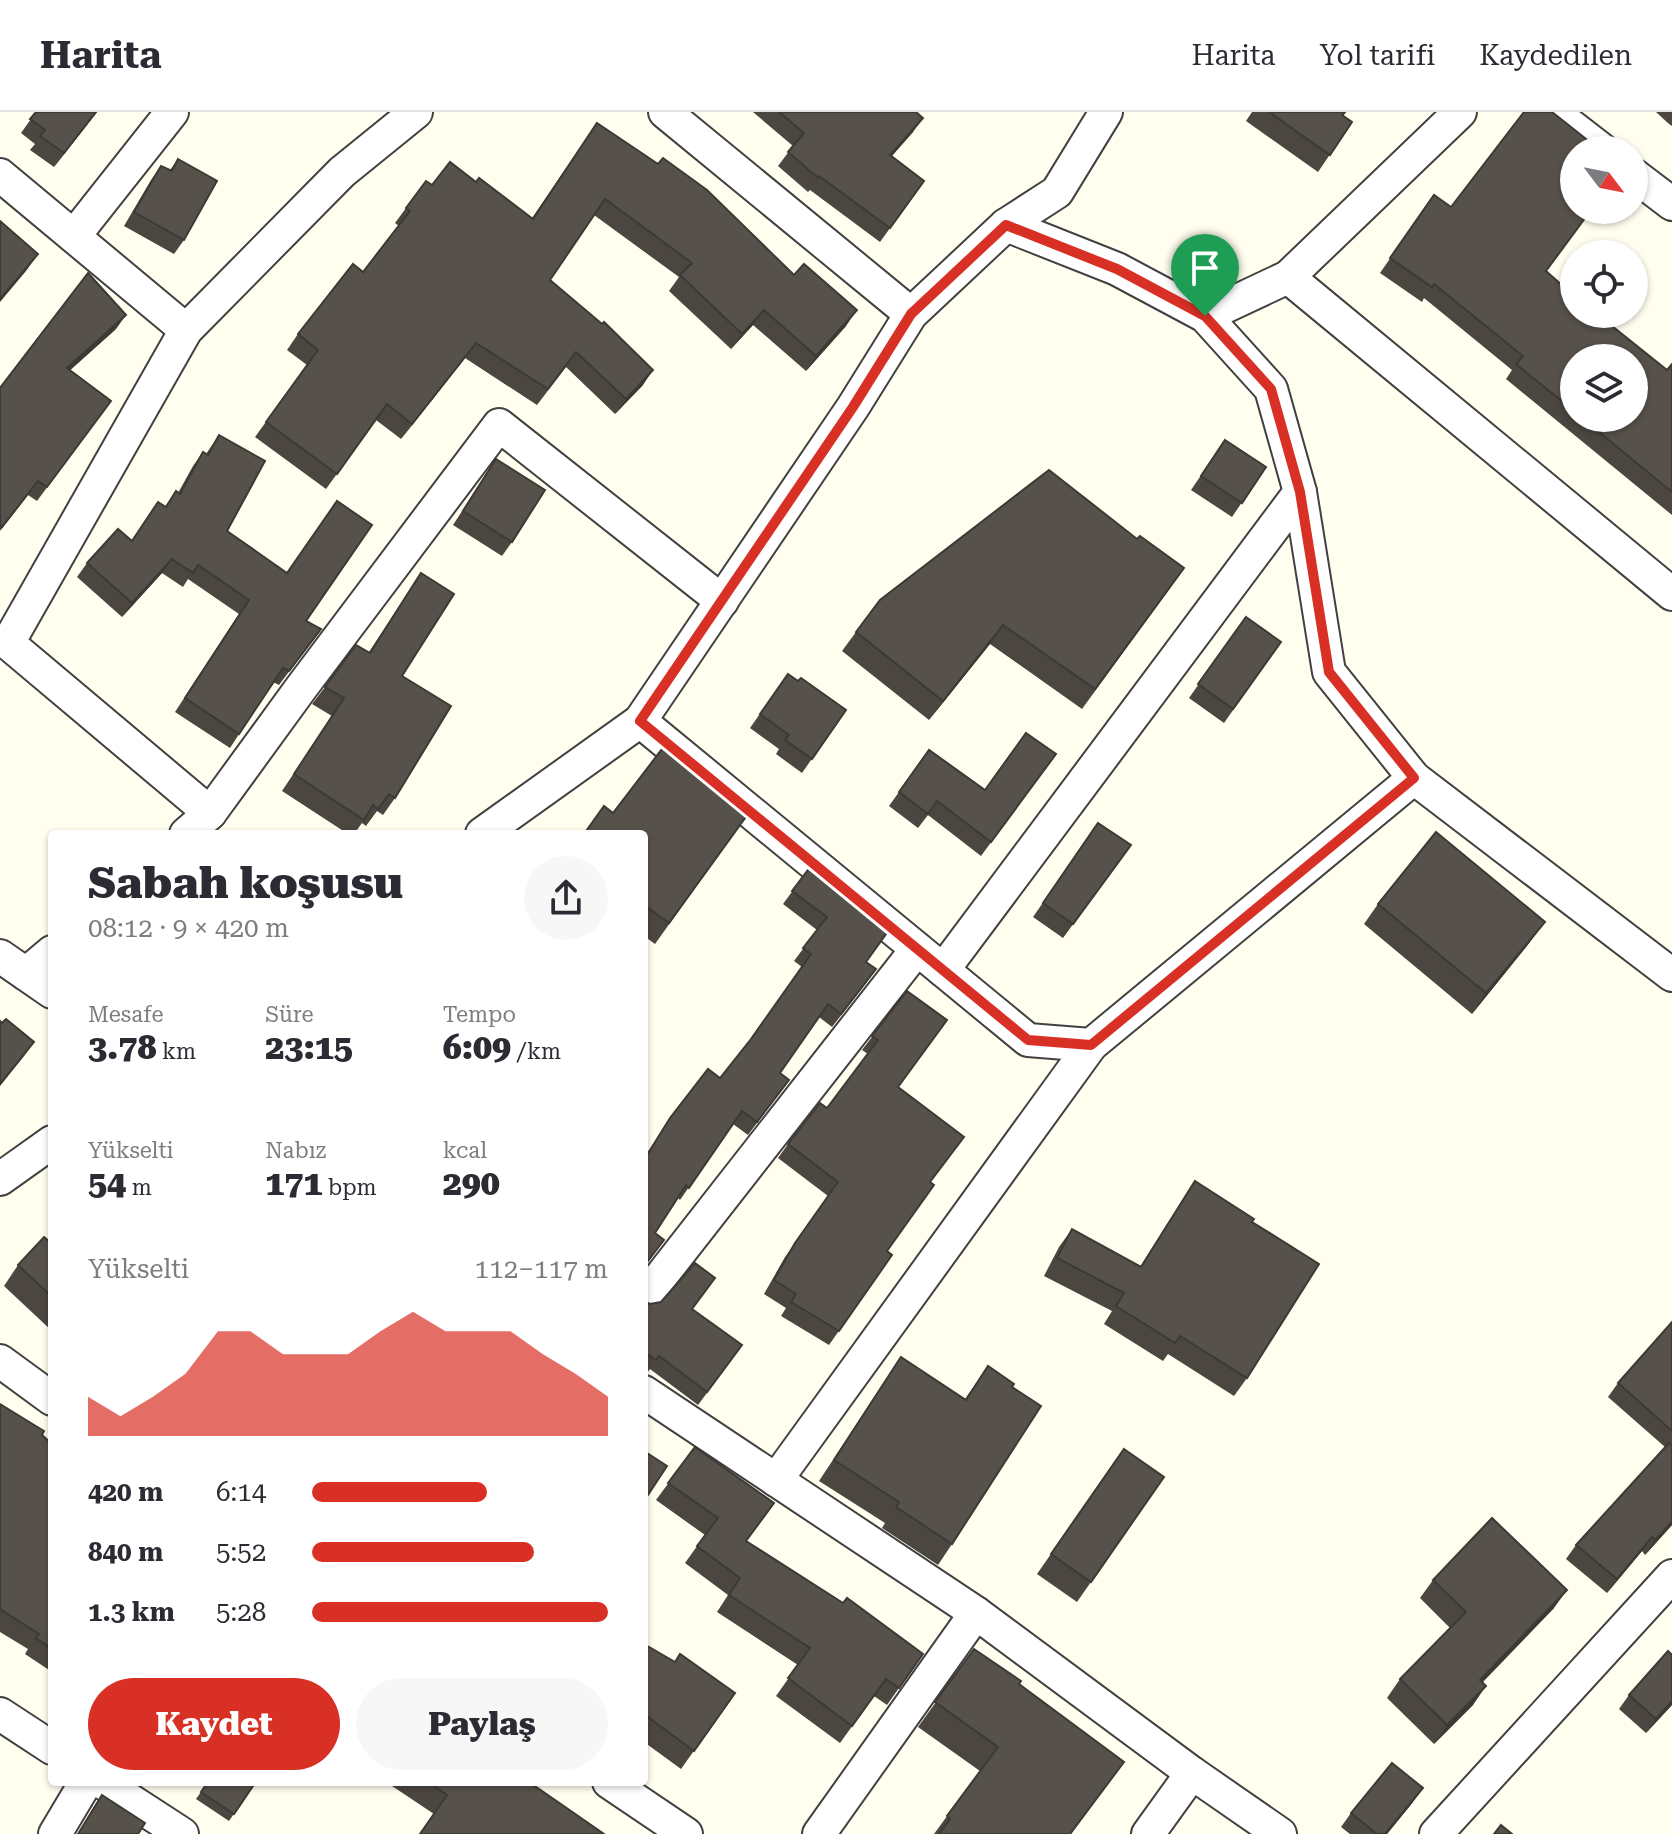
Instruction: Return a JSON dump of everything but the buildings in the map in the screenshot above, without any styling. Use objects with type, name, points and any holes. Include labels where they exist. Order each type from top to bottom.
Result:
[{"type":"street","points":[[74,236],[172,112]]},
{"type":"street","points":[[416,112],[342,172],[186,330],[8,643],[198,824],[499,425],[722,601]]},
{"type":"street","points":[[665,112],[911,314]]},
{"type":"street","points":[[488,830],[640,721],[853,407],[911,314],[1006,225],[1057,192],[1106,112]]},
{"type":"street","points":[[1205,316],[1288,277],[1460,112]]},
{"type":"street","points":[[1553,112],[1584,136]]},
{"type":"street","points":[[0,175],[186,330]]},
{"type":"street","points":[[1648,186],[1672,204]]},
{"type":"street","points":[[1006,225],[1117,269],[1205,316],[1271,389],[1300,492],[1329,672],[1414,778],[1672,975]]},
{"type":"street","points":[[1288,277],[1672,594]]},
{"type":"street","points":[[943,970],[1300,492]]},
{"type":"street","points":[[640,721],[1028,1040],[1091,1045]]},
{"type":"street","points":[[776,1480],[1091,1045],[1414,778]]},
{"type":"street","points":[[648,1293],[917,949]]},
{"type":"street","points":[[26,974],[48,955]]},
{"type":"street","points":[[0,1179],[48,1145]]},
{"type":"street","points":[[0,1361],[48,1396]]},
{"type":"street","points":[[648,1395],[976,1613],[1192,1773],[1280,1834]]},
{"type":"street","points":[[1436,1834],[1672,1576]]},
{"type":"street","points":[[819,1834],[976,1613]]},
{"type":"street","points":[[0,1714],[48,1745]]},
{"type":"street","points":[[1148,1834],[1192,1773]]},
{"type":"street","points":[[55,1834],[84,1786]]},
{"type":"street","points":[[108,1786],[182,1834]]},
{"type":"street","points":[[615,1786],[686,1834]]},
{"type":"route","points":[[1006,225],[1117,269],[1205,316],[1271,389],[1300,492],[1329,672],[1414,778],[1091,1045],[1028,1040],[640,721],[853,407],[911,314],[1006,225]]}]
